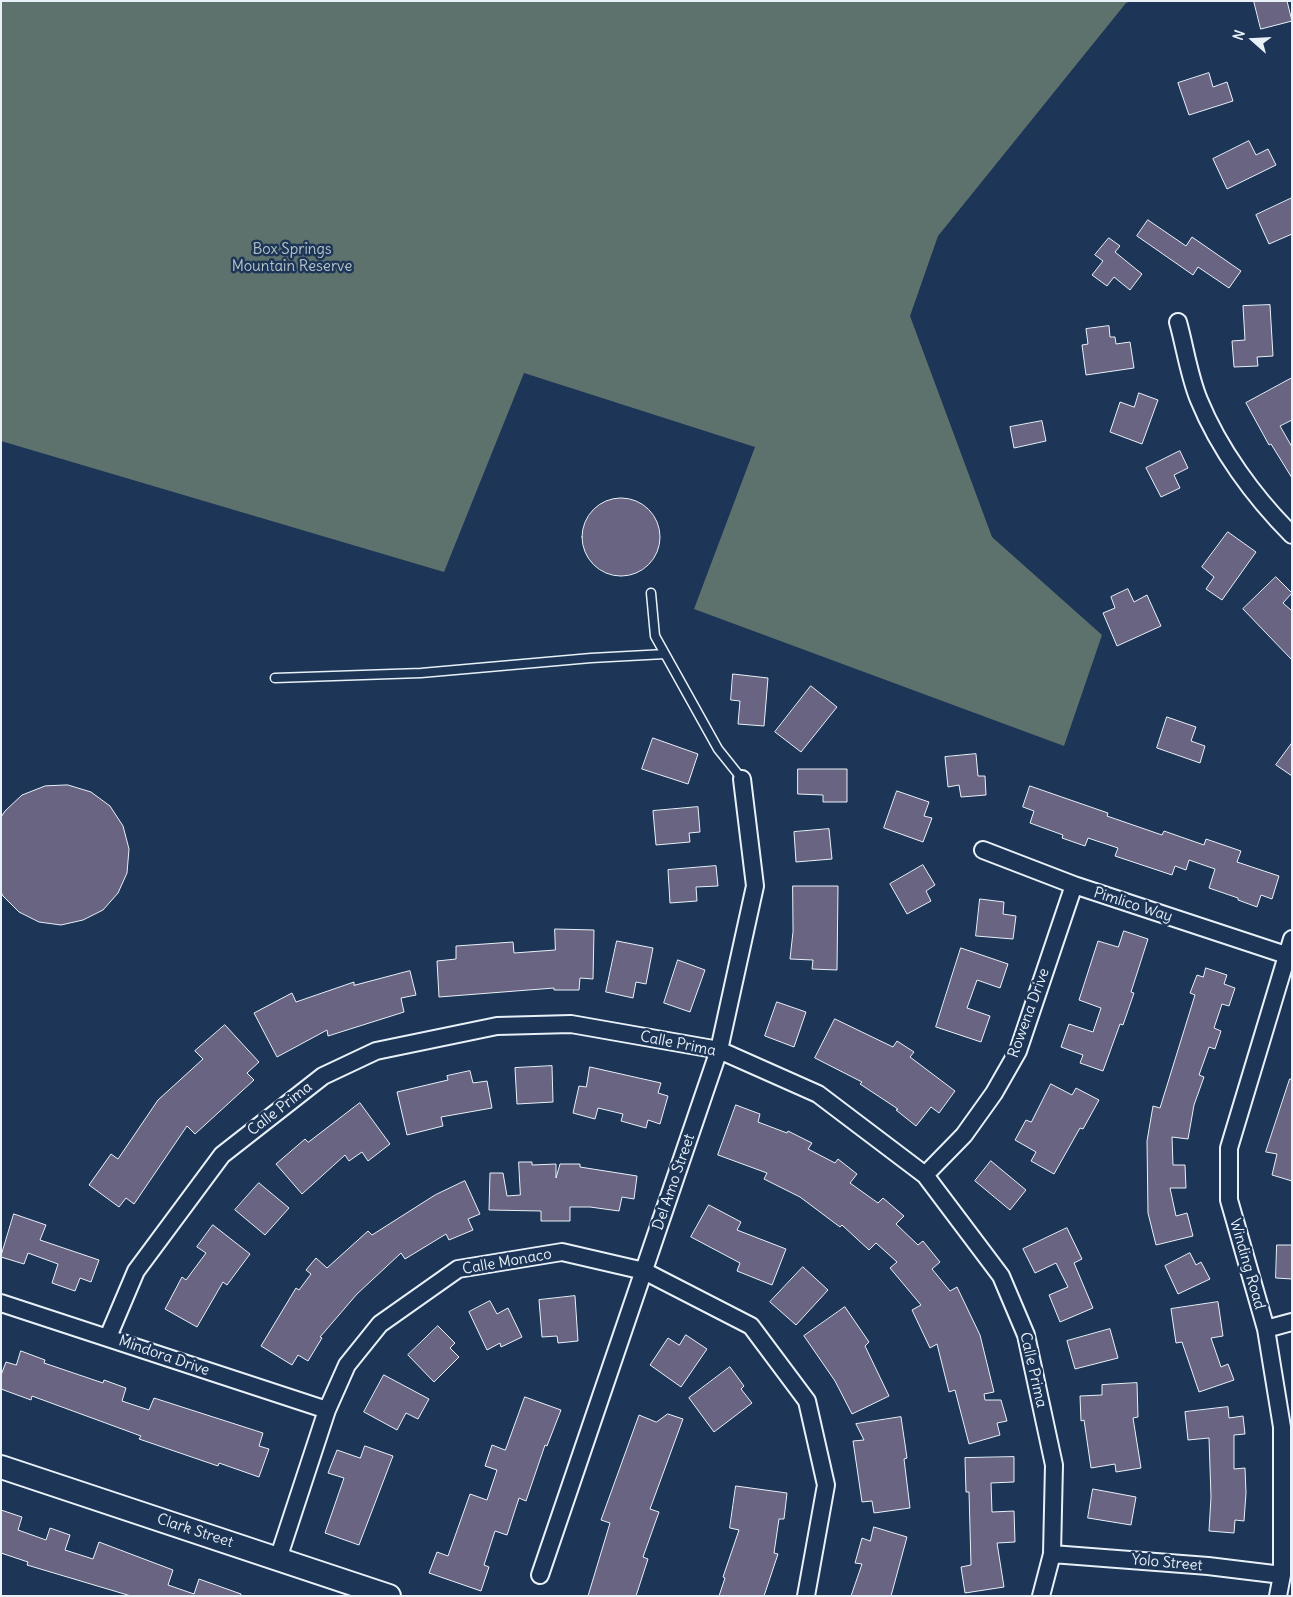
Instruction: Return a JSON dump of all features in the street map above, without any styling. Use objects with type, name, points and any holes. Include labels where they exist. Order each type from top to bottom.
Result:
[{"type":"street","points":[[1178,322],[1198,399],[1216,435],[1245,479],[1292,535]]},
{"type":"street","name":"Del Amo Street","points":[[540,1575],[719,1050],[755,886],[742,779]]},
{"type":"street","name":"Pimlico Way","points":[[982,850],[1074,885],[1289,947]]},
{"type":"street","name":"Rowena Drive","points":[[925,1175],[964,1135],[994,1093],[1018,1051],[1074,885]]},
{"type":"street","name":"Winding Road","points":[[1278,1596],[1282,1575],[1282,1427],[1266,1329],[1229,1200],[1229,1148],[1289,947]]},
{"type":"street","name":"Calle Prima","points":[[108,1337],[136,1271],[222,1155],[322,1076],[376,1051],[497,1026],[571,1024],[719,1050],[818,1094],[925,1175],[1001,1276],[1026,1335],[1054,1465],[1052,1554],[1040,1596]]},
{"type":"street","name":"Calle Monaco","points":[[278,1559],[327,1410],[347,1365],[380,1324],[458,1269],[562,1252],[644,1271],[751,1326],[807,1401],[826,1485],[806,1596]]},
{"type":"street","name":"Mindora Drive","points":[[1,1303],[327,1410]]},
{"type":"street","points":[[1266,1329],[1292,1322]]},
{"type":"street","name":"Clark Street","points":[[1,1467],[389,1596]]},
{"type":"street","name":"Yolo Street","points":[[1052,1554],[1208,1566],[1282,1575]]},
{"type":"lane","points":[[650,593],[655,636],[718,749],[742,779]]},
{"type":"lane","points":[[275,678],[421,673],[591,658],[665,654]]},
{"type":"green space","name":"Box Springs Mountain Reserve","points":[[1,1],[1131,1],[1126,3],[938,236],[910,316],[992,537],[1102,635],[1064,746],[694,609],[755,447],[524,373],[444,572],[1,441]]},
{"type":"building","points":[[1254,1],[1287,1],[1292,21],[1261,29]]},
{"type":"building","points":[[1209,73],[1213,87],[1227,82],[1233,101],[1189,115],[1178,83]]},
{"type":"building","points":[[1249,141],[1256,155],[1268,149],[1276,165],[1227,189],[1213,159]]},
{"type":"building","points":[[1292,198],[1292,234],[1269,244],[1256,215]]},
{"type":"building","points":[[1148,220],[1186,246],[1192,237],[1241,271],[1229,288],[1198,267],[1193,275],[1137,236]]},
{"type":"building","points":[[1109,238],[1120,246],[1115,252],[1142,274],[1130,290],[1114,277],[1107,286],[1092,275],[1103,261],[1095,255]]},
{"type":"building","points":[[1270,305],[1273,356],[1257,357],[1258,366],[1234,367],[1232,341],[1245,340],[1243,306]]},
{"type":"building","points":[[1109,326],[1110,337],[1115,337],[1116,344],[1130,342],[1134,368],[1086,375],[1082,345],[1088,344],[1086,329]]},
{"type":"building","points":[[1292,378],[1292,420],[1280,426],[1292,447],[1292,478],[1271,444],[1269,445],[1246,403]]},
{"type":"building","points":[[1139,393],[1158,400],[1142,444],[1110,432],[1120,402],[1134,407]]},
{"type":"building","points":[[1042,421],[1046,441],[1014,448],[1010,427]]},
{"type":"building","points":[[1180,451],[1188,468],[1174,475],[1180,488],[1161,497],[1146,468]]},
{"type":"building","points":[[613,498],[629,498],[643,504],[654,515],[660,529],[660,545],[654,559],[643,570],[629,576],[613,576],[599,570],[588,559],[582,545],[582,529],[588,515],[599,504]]},
{"type":"building","points":[[1228,532],[1256,552],[1222,600],[1206,589],[1214,577],[1202,567]]},
{"type":"building","points":[[1276,577],[1292,593],[1283,603],[1292,611],[1292,660],[1243,609]]},
{"type":"building","points":[[1128,589],[1134,602],[1147,595],[1161,626],[1117,646],[1103,613],[1115,608],[1111,597]]},
{"type":"building","points":[[733,674],[768,678],[764,726],[738,724],[740,701],[731,700]]},
{"type":"building","points":[[811,686],[837,707],[801,752],[775,732]]},
{"type":"building","points":[[1167,717],[1196,727],[1191,741],[1205,746],[1200,763],[1157,748]]},
{"type":"building","points":[[653,738],[698,754],[688,784],[642,769]]},
{"type":"building","points":[[1292,743],[1292,776],[1276,765]]},
{"type":"building","points":[[976,754],[978,776],[985,776],[986,795],[961,797],[959,785],[948,787],[945,757]]},
{"type":"building","points":[[798,769],[847,769],[847,802],[823,802],[823,795],[798,794]]},
{"type":"building","points":[[68,785],[91,792],[110,806],[123,826],[129,849],[127,873],[118,893],[103,910],[83,920],[61,925],[39,922],[19,912],[3,896],[1,892],[1,817],[22,795],[45,786]]},
{"type":"building","points":[[1030,786],[1108,813],[1107,816],[1162,835],[1164,831],[1204,845],[1206,839],[1241,851],[1237,862],[1279,876],[1272,899],[1261,895],[1257,907],[1209,888],[1215,869],[1189,860],[1186,870],[1175,866],[1172,875],[1115,856],[1118,848],[1088,838],[1085,846],[1062,838],[1063,835],[1030,823],[1034,811],[1023,807]]},
{"type":"building","points":[[897,791],[929,802],[924,816],[932,818],[923,842],[884,828]]},
{"type":"building","points":[[698,807],[700,832],[689,833],[690,842],[656,845],[653,811]]},
{"type":"building","points":[[829,829],[832,859],[796,862],[794,832]]},
{"type":"building","points":[[923,865],[935,885],[926,891],[931,901],[907,914],[890,884]]},
{"type":"building","points":[[716,866],[718,886],[696,887],[697,901],[670,903],[668,870]]},
{"type":"building","points":[[793,886],[838,886],[837,970],[812,969],[813,960],[790,959],[793,932]]},
{"type":"building","points":[[980,899],[1004,902],[1003,914],[1016,916],[1013,939],[976,936]]},
{"type":"building","points":[[555,929],[594,930],[593,979],[580,978],[579,990],[554,990],[554,988],[439,997],[437,961],[456,959],[456,946],[513,942],[514,953],[555,950]]},
{"type":"building","points":[[1124,931],[1148,939],[1131,992],[1134,993],[1123,1025],[1120,1024],[1103,1071],[1080,1063],[1083,1055],[1061,1047],[1069,1024],[1093,1032],[1101,1008],[1079,1000],[1098,941],[1118,947]]},
{"type":"building","points":[[617,941],[653,948],[646,984],[636,982],[633,998],[606,992]]},
{"type":"building","points":[[961,948],[1008,964],[1000,988],[977,980],[967,1008],[990,1016],[981,1042],[936,1027]]},
{"type":"building","points":[[678,960],[705,970],[690,1012],[664,1003]]},
{"type":"building","points":[[1206,968],[1227,975],[1224,984],[1235,988],[1229,1006],[1222,1004],[1214,1028],[1221,1031],[1215,1049],[1209,1047],[1199,1075],[1204,1077],[1194,1105],[1188,1139],[1172,1137],[1173,1165],[1185,1165],[1186,1188],[1170,1188],[1176,1216],[1187,1213],[1193,1236],[1156,1245],[1148,1213],[1147,1141],[1153,1106],[1160,1108],[1195,995],[1190,993],[1197,975],[1203,977]]},
{"type":"building","points":[[410,971],[416,995],[401,998],[404,1012],[328,1036],[327,1030],[277,1057],[254,1013],[292,993],[296,1002],[354,982],[354,985]]},
{"type":"building","points":[[777,1002],[806,1012],[794,1047],[765,1036]]},
{"type":"building","points":[[835,1019],[893,1047],[897,1041],[914,1052],[910,1057],[955,1091],[939,1113],[931,1107],[916,1126],[896,1110],[898,1109],[860,1084],[862,1082],[815,1058]]},
{"type":"building","points":[[225,1025],[259,1062],[247,1073],[254,1080],[195,1134],[187,1126],[134,1204],[126,1198],[119,1207],[89,1185],[111,1154],[118,1159],[158,1100],[203,1059],[195,1051]]},
{"type":"building","points":[[552,1066],[553,1102],[517,1104],[515,1068]]},
{"type":"building","points":[[590,1067],[661,1083],[658,1093],[668,1096],[660,1124],[648,1120],[646,1128],[621,1121],[623,1114],[598,1108],[595,1119],[573,1113],[579,1086],[586,1087]]},
{"type":"building","points":[[470,1071],[473,1083],[487,1081],[492,1108],[441,1117],[443,1126],[407,1135],[397,1092],[448,1080],[447,1076]]},
{"type":"building","points":[[1290,1079],[1292,1079],[1292,1181],[1272,1175],[1277,1154],[1266,1152]]},
{"type":"building","points":[[1051,1084],[1072,1095],[1076,1088],[1099,1100],[1083,1129],[1080,1128],[1054,1174],[1031,1161],[1036,1152],[1015,1140],[1026,1120],[1031,1122]]},
{"type":"building","points":[[360,1103],[390,1144],[368,1161],[362,1152],[349,1161],[345,1155],[302,1194],[276,1164],[305,1139],[308,1142]]},
{"type":"building","points":[[736,1105],[760,1114],[758,1122],[787,1133],[788,1131],[812,1143],[808,1149],[835,1163],[838,1159],[857,1174],[850,1183],[878,1203],[883,1198],[904,1216],[896,1224],[918,1245],[923,1241],[940,1262],[932,1269],[950,1291],[957,1287],[980,1335],[994,1392],[984,1394],[985,1400],[1001,1400],[1007,1421],[997,1423],[1000,1435],[969,1444],[955,1390],[949,1392],[937,1344],[930,1348],[912,1310],[921,1305],[890,1268],[897,1262],[876,1243],[869,1250],[842,1225],[840,1227],[800,1197],[764,1179],[767,1173],[718,1155]]},
{"type":"building","points":[[991,1161],[1026,1190],[1010,1210],[975,1181]]},
{"type":"building","points":[[519,1162],[532,1162],[532,1165],[556,1164],[556,1178],[560,1164],[580,1164],[580,1167],[637,1176],[634,1199],[622,1197],[619,1211],[590,1207],[570,1207],[570,1221],[541,1221],[541,1211],[489,1210],[490,1173],[503,1173],[507,1196],[520,1195]]},
{"type":"building","points":[[465,1181],[480,1214],[468,1219],[473,1230],[449,1240],[446,1234],[405,1259],[401,1253],[357,1294],[320,1337],[322,1338],[308,1361],[298,1355],[292,1365],[261,1346],[296,1288],[299,1290],[311,1274],[306,1270],[316,1258],[327,1268],[368,1231],[372,1235],[435,1195]]},
{"type":"building","points":[[259,1183],[289,1208],[265,1235],[235,1210]]},
{"type":"building","points":[[709,1205],[741,1222],[737,1230],[786,1249],[772,1285],[737,1271],[740,1263],[691,1237]]},
{"type":"building","points":[[14,1214],[46,1225],[40,1240],[99,1260],[91,1282],[80,1278],[75,1291],[52,1283],[58,1264],[28,1253],[24,1264],[1,1257]]},
{"type":"building","points":[[213,1225],[250,1254],[227,1285],[223,1282],[197,1327],[165,1309],[182,1277],[186,1280],[206,1253],[197,1247]]},
{"type":"building","points":[[1067,1228],[1082,1259],[1074,1263],[1093,1308],[1060,1322],[1049,1295],[1068,1287],[1056,1263],[1035,1273],[1023,1249]]},
{"type":"building","points":[[1277,1245],[1292,1245],[1292,1279],[1276,1278]]},
{"type":"building","points":[[1190,1253],[1196,1265],[1201,1262],[1210,1279],[1178,1294],[1165,1266]]},
{"type":"building","points":[[803,1267],[828,1290],[796,1325],[770,1302]]},
{"type":"building","points":[[575,1296],[578,1341],[558,1343],[557,1336],[542,1337],[539,1300]]},
{"type":"building","points":[[490,1301],[497,1314],[508,1308],[522,1337],[501,1347],[500,1343],[487,1350],[469,1312]]},
{"type":"building","points":[[1218,1302],[1223,1336],[1211,1338],[1221,1367],[1228,1364],[1234,1380],[1199,1392],[1182,1342],[1176,1343],[1171,1309]]},
{"type":"building","points":[[845,1307],[869,1342],[865,1346],[889,1396],[852,1414],[835,1381],[804,1336]]},
{"type":"building","points":[[438,1326],[455,1343],[450,1348],[459,1357],[434,1382],[408,1355]]},
{"type":"building","points":[[1110,1329],[1118,1358],[1075,1369],[1067,1341]]},
{"type":"building","points":[[686,1335],[707,1349],[681,1387],[650,1365],[668,1338],[679,1345]]},
{"type":"building","points":[[21,1351],[45,1360],[44,1363],[103,1383],[104,1380],[126,1388],[122,1401],[149,1410],[154,1398],[263,1433],[259,1446],[269,1449],[259,1477],[219,1463],[218,1466],[139,1439],[141,1436],[32,1396],[31,1400],[1,1389],[1,1375],[6,1362],[16,1365]]},
{"type":"building","points":[[730,1367],[744,1386],[741,1389],[752,1403],[714,1432],[689,1398]]},
{"type":"building","points":[[384,1375],[429,1399],[418,1419],[406,1413],[397,1430],[364,1412]]},
{"type":"building","points":[[1137,1383],[1138,1417],[1133,1418],[1141,1468],[1116,1472],[1115,1464],[1091,1468],[1084,1420],[1081,1421],[1080,1396],[1102,1395],[1102,1385]]},
{"type":"building","points":[[525,1397],[561,1410],[547,1446],[545,1445],[526,1501],[519,1498],[507,1535],[495,1531],[484,1565],[489,1567],[481,1591],[429,1573],[437,1552],[448,1556],[470,1494],[487,1500],[497,1470],[485,1466],[492,1445],[505,1450]]},
{"type":"building","points":[[1228,1407],[1229,1418],[1243,1416],[1245,1434],[1234,1435],[1234,1469],[1245,1468],[1246,1493],[1244,1521],[1235,1520],[1234,1533],[1209,1531],[1211,1497],[1209,1438],[1188,1440],[1185,1412]]},
{"type":"building","points":[[668,1414],[683,1419],[650,1509],[659,1512],[643,1557],[648,1559],[636,1596],[588,1596],[610,1523],[601,1520],[639,1415],[656,1422]]},
{"type":"building","points":[[901,1417],[907,1458],[904,1459],[910,1508],[874,1513],[872,1501],[862,1502],[853,1441],[864,1440],[856,1424]]},
{"type":"building","points":[[365,1446],[393,1456],[359,1545],[325,1533],[344,1478],[328,1473],[337,1450],[360,1458]]},
{"type":"building","points":[[1014,1457],[1014,1482],[991,1483],[992,1512],[1014,1511],[1015,1542],[997,1543],[1004,1587],[965,1593],[961,1567],[971,1565],[969,1492],[966,1492],[965,1458]]},
{"type":"building","points":[[736,1486],[787,1493],[784,1519],[779,1519],[774,1553],[778,1554],[764,1596],[719,1596],[725,1578],[723,1577],[739,1530],[730,1528]]},
{"type":"building","points":[[1093,1489],[1136,1497],[1131,1525],[1088,1518]]},
{"type":"building","points":[[1,1510],[22,1517],[18,1530],[46,1540],[50,1528],[70,1535],[65,1550],[93,1559],[99,1542],[173,1570],[168,1585],[194,1594],[199,1579],[241,1594],[241,1596],[131,1596],[27,1565],[28,1562],[1,1553]]},
{"type":"building","points":[[874,1527],[907,1537],[891,1596],[851,1596],[862,1564],[855,1563],[862,1538],[870,1541]]}]
